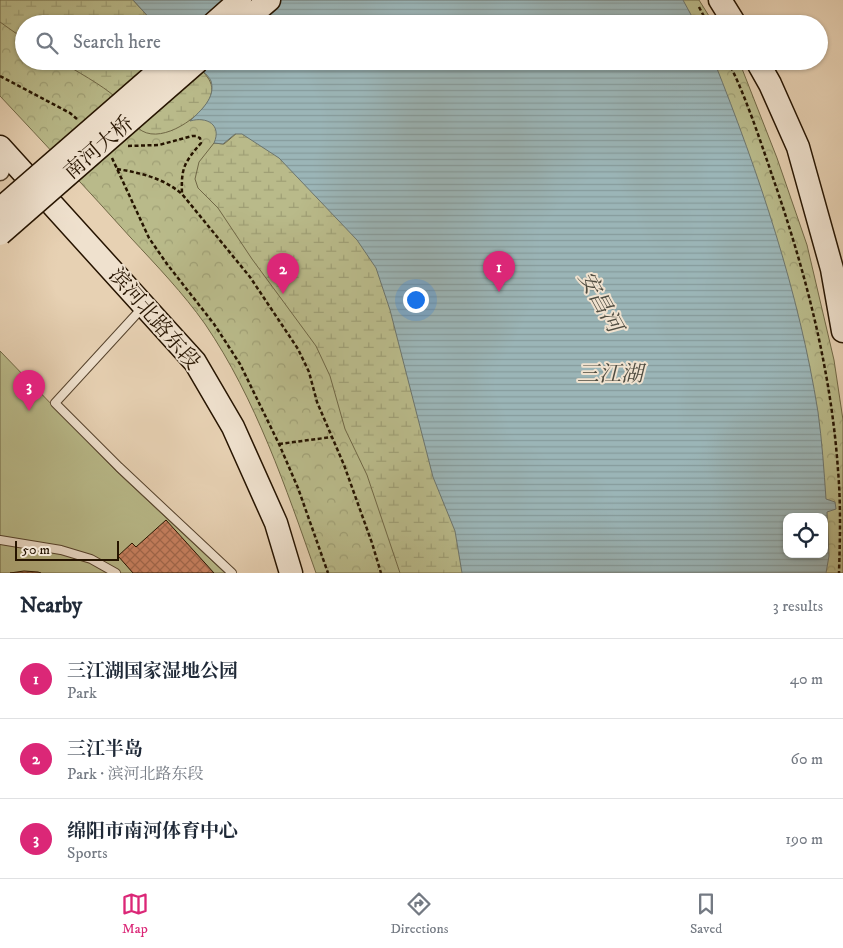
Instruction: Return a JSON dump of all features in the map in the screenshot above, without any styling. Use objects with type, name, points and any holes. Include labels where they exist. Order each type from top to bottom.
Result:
[{"type":"main road","points":[[223,15],[240,0]]},
{"type":"main road","points":[[252,15],[269,0]]},
{"type":"main road","points":[[737,0],[746,15]]},
{"type":"main road","points":[[709,3],[724,15]]},
{"type":"main road","name":"南河大桥","points":[[0,209],[160,70]]},
{"type":"main road","name":"南河大桥","points":[[0,234],[188,70]]},
{"type":"main road","points":[[751,70],[770,84],[798,147],[832,269],[843,332]]},
{"type":"main road","points":[[778,70],[809,142],[832,210],[843,256]]},
{"type":"main road","name":"滨河北路东段","points":[[0,147],[196,362],[233,427],[276,523],[291,573]]},
{"type":"main road","points":[[0,171],[105,284],[144,306]]},
{"type":"lane","points":[[144,306],[55,403],[119,467],[232,573]]},
{"type":"lane","points":[[0,540],[61,550],[91,559],[116,573]]},
{"type":"path","points":[[732,70],[761,143],[782,204],[802,266],[816,326],[828,388],[838,470],[840,521],[839,573]]},
{"type":"path","points":[[737,81],[751,70]]},
{"type":"path","points":[[0,76],[70,113],[83,124]]},
{"type":"path","points":[[123,146],[159,145],[192,136],[200,138],[201,143],[186,162],[182,175],[182,194]]},
{"type":"path","points":[[110,154],[149,238],[220,332],[240,364],[280,444],[298,488],[328,573]]},
{"type":"path","points":[[117,169],[157,178],[182,194],[250,277],[298,349],[309,372],[317,402],[372,543],[381,573]]},
{"type":"path","points":[[280,444],[332,437]]},
{"type":"green space","name":"三江湖","points":[[0,0],[699,0],[708,15],[15,15],[15,70],[743,70],[777,158],[807,245],[834,360],[843,420],[843,573],[316,573],[281,477],[255,413],[240,383],[205,324],[160,269],[0,96]]},
{"type":"green space","points":[[0,0],[133,0],[147,15],[15,15],[15,33],[0,22]]},
{"type":"green space","points":[[75,70],[201,70],[209,79],[212,90],[207,103],[194,117],[176,129],[156,134],[146,133],[138,128],[115,97]]},
{"type":"green space","points":[[251,121],[401,252],[468,573],[400,573],[367,475],[345,429],[330,376],[316,346],[252,259],[218,208],[198,188],[195,179],[199,162],[214,143],[224,144]]},
{"type":"green space","points":[[0,351],[116,471],[225,573],[0,573]]},
{"type":"water","points":[[133,0],[683,0],[691,15],[147,15]]},
{"type":"water","name":"三江湖","points":[[202,70],[718,70],[762,190],[789,278],[810,367],[818,412],[826,499],[835,502],[836,509],[827,513],[783,513],[783,558],[828,558],[828,534],[829,556],[826,573],[462,573],[455,531],[433,477],[390,310],[376,268],[357,240],[279,158],[242,134],[235,134],[223,144],[214,143],[216,131],[211,123],[202,120],[190,121],[207,103],[212,87],[210,78]]},
{"type":"building","points":[[166,520],[214,573],[133,573],[118,556],[132,543],[136,547]]},
{"type":"building","points":[[38,572],[41,573],[10,573]]},
{"type":"place","name":"三江湖国家湿地公园","points":[[499,292]]},
{"type":"place","name":"三江半岛","points":[[283,294]]},
{"type":"place","name":"绵阳市南河体育中心","points":[[29,411]]},
{"type":"water label","name":"安昌河","points":[[600,302]]}]
